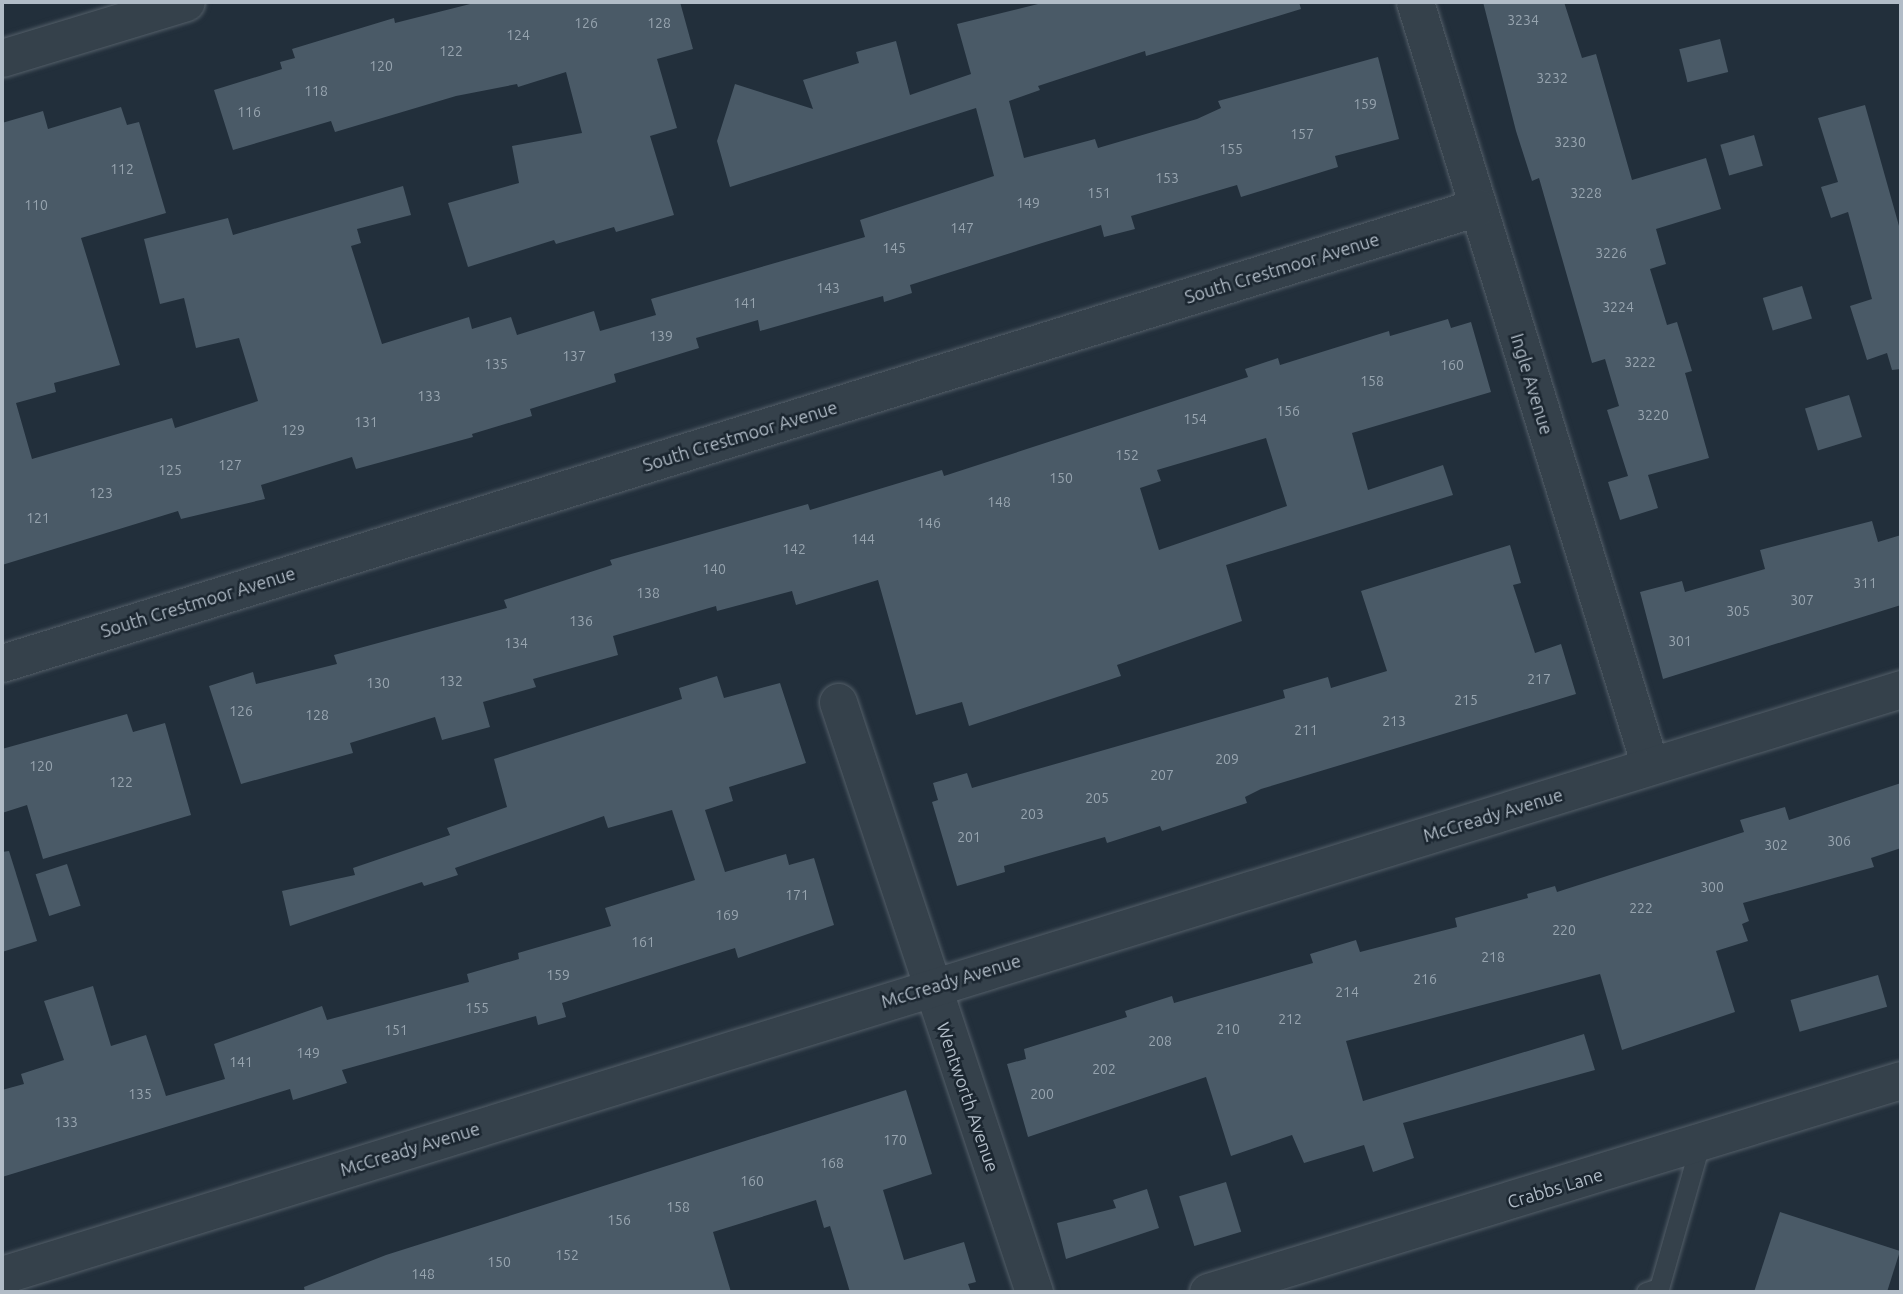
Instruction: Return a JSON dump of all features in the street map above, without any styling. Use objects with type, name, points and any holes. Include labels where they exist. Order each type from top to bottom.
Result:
[{"type":"street","points":[[2,58],[186,2]]},
{"type":"street","name":"Ingle Avenue","points":[[1415,2],[1650,766]]},
{"type":"street","name":"South Crestmoor Avenue","points":[[2,663],[1478,207]]},
{"type":"street","name":"McCready Avenue","points":[[2,1275],[1901,689]]},
{"type":"street","name":"Wentworth Avenue","points":[[838,702],[1034,1292]]},
{"type":"street","name":"Crabbs Lane","points":[[1208,1292],[1700,1144],[1901,1080]]},
{"type":"lane","points":[[1655,1291],[1700,1144]]},
{"type":"building","points":[[478,2],[680,2],[693,49],[657,59],[677,128],[650,136],[674,215],[616,232],[614,227],[556,244],[554,240],[468,267],[448,203],[519,183],[512,146],[582,133],[566,72],[518,87],[517,84],[456,96],[335,132],[331,121],[233,150],[214,90],[282,69],[280,62],[295,58],[292,49],[394,18],[395,23]]},
{"type":"building","points":[[1046,2],[1299,2],[1301,9],[1146,56],[1145,51],[1038,86],[1040,90],[1009,101],[1024,158],[1095,139],[1098,148],[1197,119],[1221,108],[1218,101],[1378,57],[1399,139],[1335,156],[1338,167],[1241,197],[1237,185],[1131,216],[1135,229],[1104,237],[1101,225],[1042,243],[910,285],[912,293],[884,302],[883,296],[760,331],[758,320],[696,338],[699,348],[614,374],[616,382],[530,409],[532,416],[472,434],[473,437],[356,469],[352,457],[261,485],[265,499],[181,519],[178,511],[2,565],[2,123],[43,111],[48,129],[121,107],[127,125],[139,122],[166,213],[81,238],[120,365],[54,383],[56,392],[16,403],[32,459],[172,418],[175,428],[258,401],[239,338],[196,348],[184,298],[160,304],[144,239],[228,218],[233,235],[403,186],[411,215],[357,229],[361,243],[351,246],[382,344],[469,317],[472,329],[511,317],[517,335],[594,311],[600,331],[656,315],[651,299],[865,237],[860,220],[994,176],[976,108],[730,187],[717,141],[735,84],[813,109],[803,80],[859,63],[856,52],[896,41],[910,95],[971,74],[957,24]]},
{"type":"building","points":[[1483,2],[1564,2],[1582,58],[1596,54],[1632,180],[1706,158],[1721,209],[1656,229],[1666,264],[1650,269],[1667,325],[1677,322],[1692,371],[1685,373],[1709,458],[1648,475],[1658,508],[1620,520],[1608,482],[1628,476],[1607,410],[1619,406],[1605,359],[1592,363],[1539,178],[1532,181],[1516,131]]},
{"type":"building","points":[[1720,39],[1728,72],[1687,82],[1679,49]]},
{"type":"building","points":[[1865,105],[1901,233],[1901,369],[1892,370],[1887,353],[1867,360],[1850,306],[1872,299],[1848,212],[1831,218],[1821,187],[1838,182],[1818,118]]},
{"type":"building","points":[[1754,135],[1763,166],[1729,175],[1720,145]]},
{"type":"building","points":[[1802,286],[1812,319],[1773,331],[1763,298]]},
{"type":"building","points":[[1448,319],[1451,328],[1471,322],[1491,392],[1352,433],[1368,490],[1443,465],[1453,495],[1226,565],[1242,621],[1117,665],[1121,676],[969,726],[962,702],[916,715],[878,580],[796,605],[792,591],[717,611],[716,606],[613,636],[618,655],[533,679],[536,687],[483,702],[490,727],[442,740],[435,717],[350,743],[353,753],[241,784],[209,686],[253,672],[256,684],[337,664],[334,655],[507,608],[504,600],[612,565],[610,560],[808,504],[810,510],[942,470],[944,476],[1248,377],[1245,369],[1278,358],[1280,365],[1389,331],[1390,336]],"holes":[[[1266,438],[1287,506],[1159,550],[1140,488],[1161,481],[1157,470]]]},
{"type":"building","points":[[1849,395],[1862,437],[1818,451],[1805,408]]},
{"type":"building","points":[[1872,521],[1878,542],[1901,535],[1901,605],[1663,679],[1640,592],[1682,581],[1685,592],[1765,569],[1760,550]]},
{"type":"building","points":[[1510,545],[1521,583],[1513,585],[1535,653],[1561,644],[1576,694],[1261,789],[1245,797],[1247,803],[1162,831],[1160,826],[1107,843],[1105,837],[1004,866],[1005,872],[957,886],[932,802],[938,800],[933,783],[967,773],[972,788],[1285,698],[1283,690],[1328,677],[1331,688],[1387,671],[1361,591]]},
{"type":"building","points":[[717,676],[724,698],[780,683],[806,763],[729,787],[733,801],[705,810],[725,872],[786,854],[789,865],[814,858],[834,925],[738,958],[735,948],[562,1003],[566,1017],[538,1025],[536,1016],[342,1070],[347,1083],[293,1100],[290,1089],[2,1177],[2,1090],[24,1084],[21,1074],[64,1060],[44,1001],[93,986],[111,1046],[146,1035],[166,1096],[225,1079],[214,1044],[322,1006],[327,1020],[469,982],[467,974],[519,959],[518,953],[611,926],[605,908],[695,880],[672,810],[608,828],[604,816],[455,868],[458,875],[424,886],[422,882],[290,926],[282,891],[355,875],[353,868],[450,835],[447,828],[507,807],[494,759],[682,699],[679,688]]},
{"type":"building","points":[[127,714],[133,732],[165,723],[191,815],[43,859],[27,805],[2,813],[2,749]]},
{"type":"building","points":[[1901,783],[1901,848],[1871,858],[1874,867],[1743,903],[1749,921],[1742,924],[1748,941],[1716,951],[1735,1012],[1622,1050],[1600,974],[1346,1041],[1363,1101],[1584,1034],[1595,1070],[1403,1123],[1414,1158],[1373,1172],[1364,1145],[1304,1163],[1292,1135],[1231,1156],[1206,1077],[1028,1137],[1007,1064],[1026,1059],[1024,1049],[1127,1017],[1125,1011],[1172,996],[1174,1003],[1313,963],[1310,954],[1356,940],[1360,952],[1457,927],[1455,918],[1528,898],[1527,894],[1555,886],[1557,892],[1744,832],[1740,820],[1785,807],[1789,820]]},
{"type":"building","points":[[9,851],[37,941],[2,952],[2,852]]},
{"type":"building","points":[[67,864],[81,906],[49,916],[36,874]]},
{"type":"building","points":[[1878,975],[1887,1007],[1800,1032],[1791,1000]]},
{"type":"building","points":[[906,1090],[932,1174],[883,1190],[904,1260],[964,1242],[976,1282],[968,1284],[971,1292],[850,1292],[830,1226],[824,1228],[816,1200],[713,1232],[731,1292],[305,1292],[304,1287],[386,1255]]},
{"type":"building","points":[[1226,1182],[1241,1232],[1194,1246],[1179,1196]]},
{"type":"building","points":[[1147,1189],[1159,1228],[1066,1259],[1057,1223],[1116,1208],[1113,1200]]},
{"type":"building","points":[[1780,1212],[1900,1251],[1887,1292],[1754,1292]]}]
